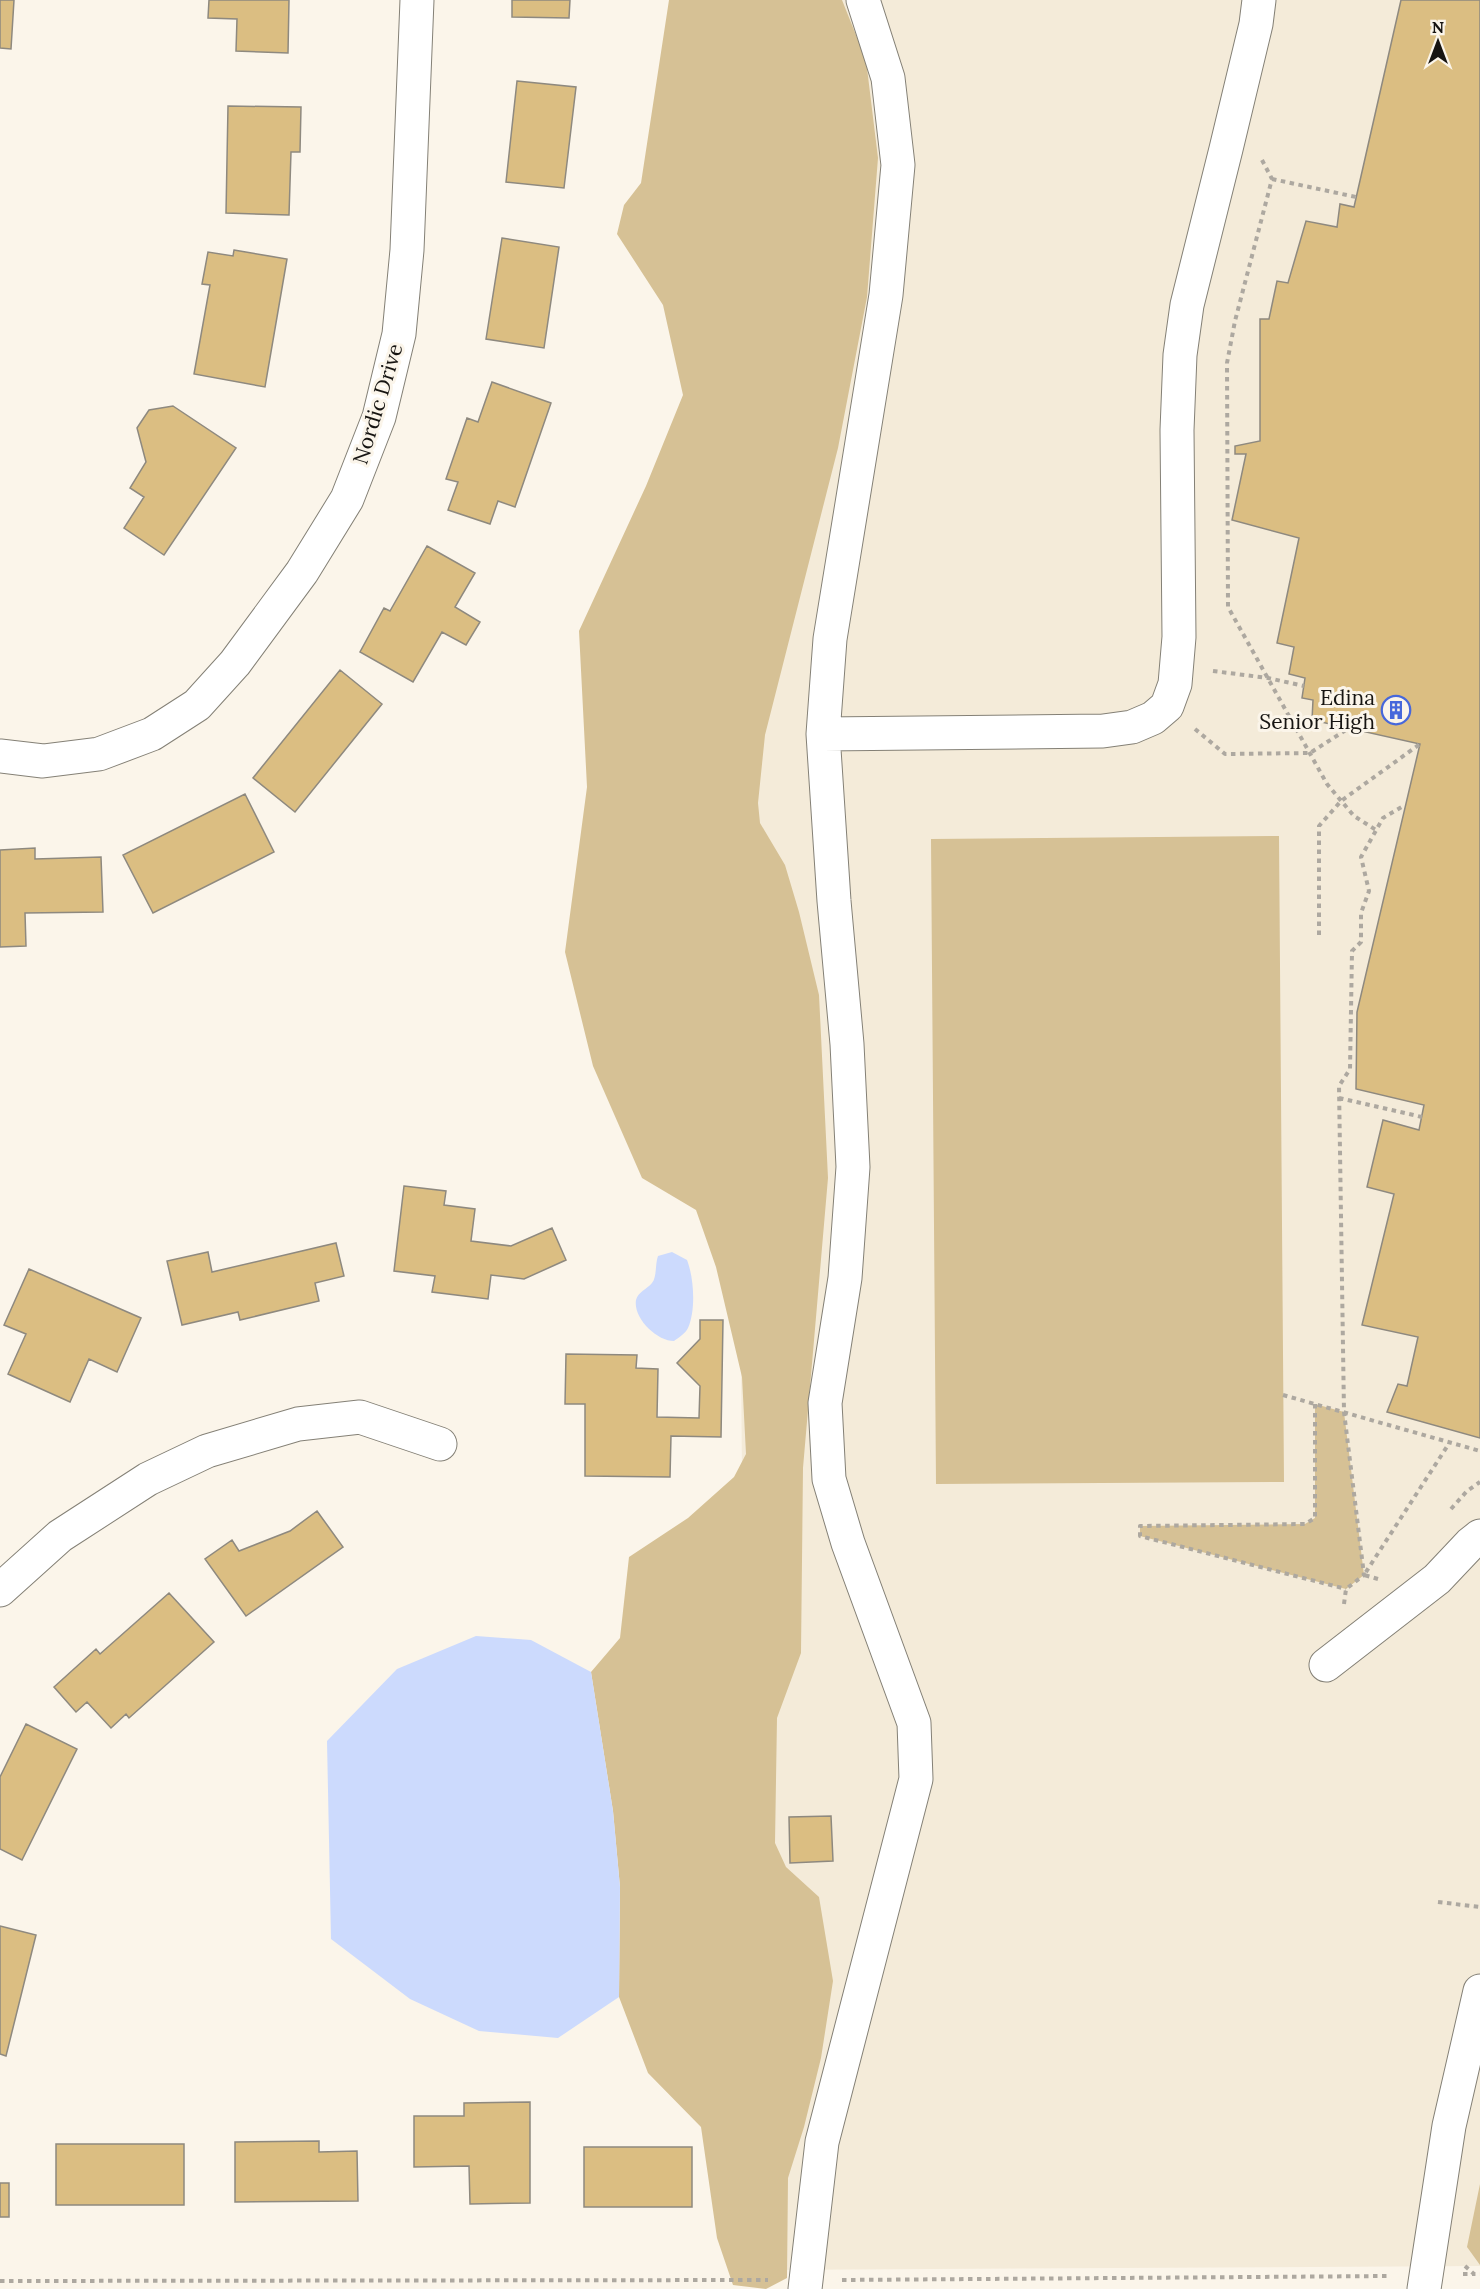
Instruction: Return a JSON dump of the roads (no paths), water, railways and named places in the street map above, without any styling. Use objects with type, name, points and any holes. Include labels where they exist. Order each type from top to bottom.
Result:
[{"type":"street","name":"Nordic Drive","points":[[0,756],[43,761],[99,754],[152,734],[197,705],[236,663],[302,572],[347,499],[379,417],[399,334],[407,250],[417,0]]},
{"type":"street","points":[[805,2285],[822,2142],[916,1779],[914,1723],[848,1543],[829,1479],[825,1403],[845,1278],[853,1167],[847,1044],[834,901],[823,734],[830,639],[886,295],[898,165],[888,78],[863,0]]},
{"type":"street","points":[[823,734],[1103,731],[1132,727],[1153,718],[1167,706],[1175,684],[1179,637],[1177,430],[1180,356],[1187,305],[1232,126],[1256,24],[1259,0]]},
{"type":"street","points":[[0,1590],[60,1536],[148,1479],[207,1451],[298,1424],[360,1417],[440,1444]]},
{"type":"street","points":[[1326,1665],[1437,1579],[1480,1536]]},
{"type":"street","points":[[1425,2282],[1449,2126],[1480,1991]]},
{"type":"water","points":[[672,1252],[687,1260],[693,1294],[691,1321],[684,1334],[674,1341],[654,1333],[642,1321],[636,1307],[639,1295],[654,1280],[658,1256]]},
{"type":"water","points":[[476,1636],[531,1640],[591,1672],[613,1811],[620,1887],[619,1997],[558,2038],[479,2031],[410,1999],[331,1939],[327,1741],[397,1669]]},
{"type":"place","name":"Edina Senior High","points":[[1396,710]]}]
